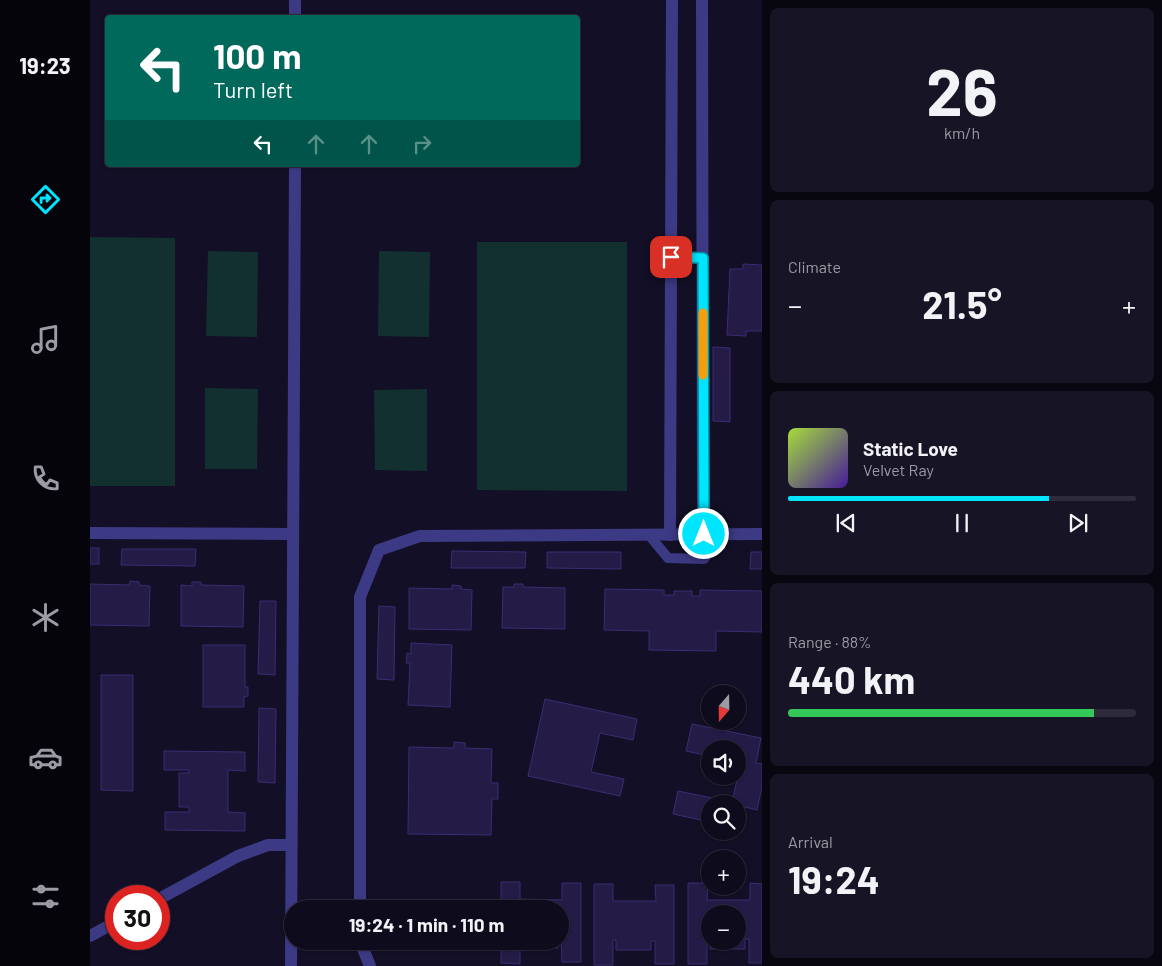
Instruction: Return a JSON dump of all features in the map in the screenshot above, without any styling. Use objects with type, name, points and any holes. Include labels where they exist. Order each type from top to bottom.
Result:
[{"type":"street","points":[[295,0],[295,15]]},
{"type":"street","points":[[670,535],[672,0]]},
{"type":"street","points":[[702,0],[704,534]]},
{"type":"street","points":[[291,966],[295,167]]},
{"type":"street","points":[[671,257],[703,258]]},
{"type":"street","points":[[90,533],[293,534]]},
{"type":"street","points":[[360,900],[360,597],[378,550],[420,536],[762,534]]},
{"type":"street","points":[[170,892],[238,856],[268,845],[292,845]]},
{"type":"street","points":[[90,936],[105,928]]},
{"type":"street","points":[[364,950],[370,966]]},
{"type":"lane","points":[[649,535],[668,558],[704,559],[721,534]]},
{"type":"green space","points":[[90,237],[175,238],[175,486],[90,486]]},
{"type":"green space","points":[[477,242],[627,242],[627,491],[477,490]]},
{"type":"green space","points":[[208,251],[258,252],[257,337],[206,336]]},
{"type":"green space","points":[[379,251],[430,252],[429,337],[378,336]]},
{"type":"green space","points":[[205,388],[258,389],[257,469],[205,469]]},
{"type":"green space","points":[[427,389],[427,471],[375,470],[374,390]]},
{"type":"building","points":[[743,264],[762,265],[762,331],[746,331],[746,336],[727,335],[730,269],[743,269]]},
{"type":"building","points":[[713,347],[730,348],[730,422],[713,421]]},
{"type":"building","points":[[90,548],[99,548],[99,564],[90,564]]},
{"type":"building","points":[[122,549],[196,549],[195,566],[121,565]]},
{"type":"building","points":[[452,551],[526,552],[525,568],[451,568]]},
{"type":"building","points":[[547,552],[621,552],[621,569],[547,568]]},
{"type":"building","points":[[751,552],[762,552],[762,569],[750,569]]},
{"type":"building","points":[[130,581],[139,582],[139,585],[150,586],[149,626],[90,625],[90,584],[129,585]]},
{"type":"building","points":[[192,582],[201,582],[201,585],[244,586],[243,627],[181,626],[181,585],[192,586]]},
{"type":"building","points":[[514,584],[523,584],[523,587],[565,588],[565,629],[502,628],[503,587],[514,587]]},
{"type":"building","points":[[452,585],[461,586],[461,589],[472,590],[471,630],[409,629],[409,588],[452,589]]},
{"type":"building","points":[[605,589],[664,590],[664,595],[674,595],[674,591],[692,591],[692,596],[700,596],[700,590],[762,591],[762,632],[716,631],[716,651],[649,650],[649,631],[604,630]]},
{"type":"building","points":[[260,601],[276,601],[275,675],[258,674]]},
{"type":"building","points":[[379,606],[395,607],[394,680],[377,679]]},
{"type":"building","points":[[411,643],[452,645],[450,707],[408,705],[410,663],[406,663],[407,653],[411,654]]},
{"type":"building","points":[[203,645],[245,645],[245,687],[248,687],[248,696],[244,697],[244,707],[203,707]]},
{"type":"building","points":[[101,675],[133,675],[133,791],[101,790]]},
{"type":"building","points":[[545,699],[637,719],[633,740],[600,733],[591,772],[624,779],[620,796],[528,776]]},
{"type":"building","points":[[259,708],[276,709],[275,783],[258,782]]},
{"type":"building","points":[[692,724],[701,726],[701,730],[722,730],[761,738],[756,763],[762,764],[762,786],[757,810],[746,807],[746,795],[734,795],[736,785],[746,785],[746,740],[701,740],[701,754],[686,751]]},
{"type":"building","points":[[454,742],[465,743],[465,748],[492,749],[491,783],[498,783],[498,799],[492,799],[491,835],[408,834],[409,747],[454,748]]},
{"type":"building","points":[[164,751],[245,752],[245,771],[228,770],[228,812],[245,813],[245,831],[165,830],[165,812],[189,812],[189,807],[179,807],[179,773],[189,773],[189,770],[164,770]]},
{"type":"building","points":[[678,791],[701,796],[701,820],[673,814]]},
{"type":"building","points":[[501,882],[520,882],[520,899],[562,900],[501,900]]},
{"type":"building","points":[[562,883],[581,883],[581,962],[562,962],[562,950],[569,950],[569,900],[562,900]]},
{"type":"building","points":[[688,883],[701,883],[701,895],[707,895],[707,900],[750,900],[750,883],[762,884],[762,963],[749,963],[749,939],[746,939],[746,905],[701,905],[701,950],[707,950],[707,964],[688,964]]},
{"type":"building","points":[[594,884],[613,884],[613,901],[656,901],[655,885],[674,885],[674,964],[655,964],[655,941],[651,941],[651,950],[616,950],[616,940],[613,940],[613,965],[594,965]]},
{"type":"building","points":[[501,950],[520,950],[520,964],[501,963]]},
{"type":"slow traffic","points":[[703,313],[703,375]]},
{"type":"route","points":[[671,257],[703,258],[704,534]]}]
